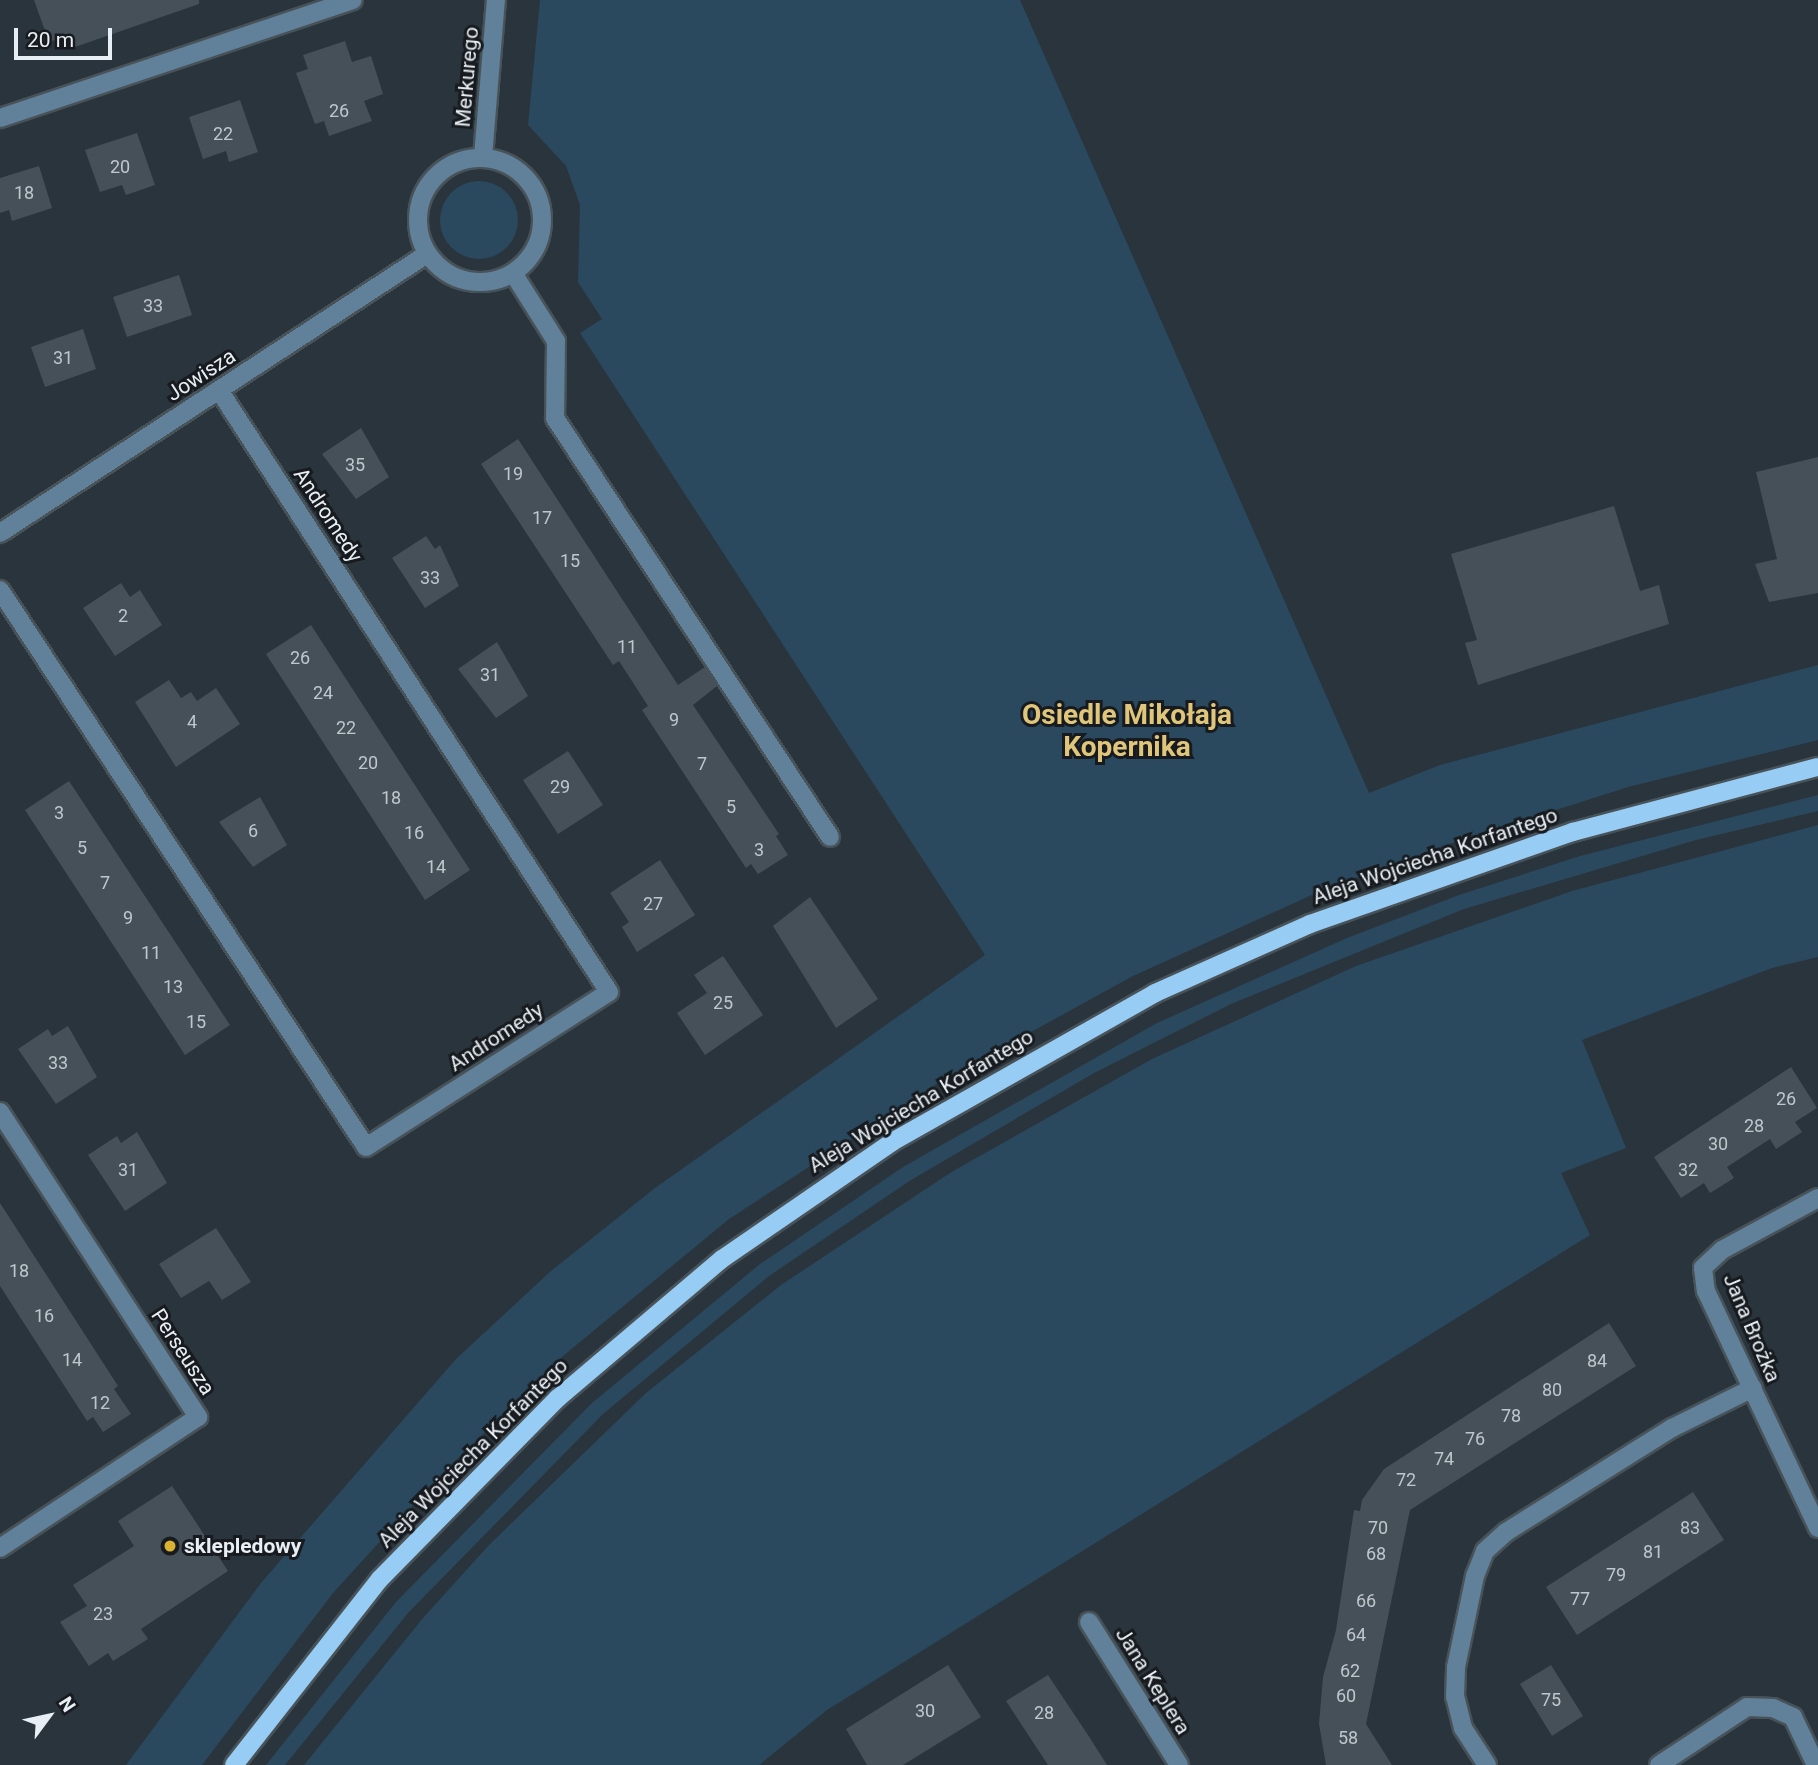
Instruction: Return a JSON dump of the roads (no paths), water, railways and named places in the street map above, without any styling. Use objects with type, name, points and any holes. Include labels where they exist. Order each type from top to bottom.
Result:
[{"type":"main road","name":"Aleja Wojciecha Korfantego","points":[[234,1765],[380,1579],[558,1398],[722,1259],[892,1142],[1155,993],[1310,923],[1573,832],[1818,767]]},
{"type":"street","points":[[0,118],[353,0]]},
{"type":"street","name":"Merkurego","points":[[483,158],[496,0]]},
{"type":"street","points":[[483,158],[519,171],[540,204],[538,243],[513,273],[476,282],[457,278],[427,254],[418,233],[418,210],[426,188],[450,166],[483,158]]},
{"type":"street","name":"Jowisza","points":[[0,533],[427,254]]},
{"type":"street","points":[[513,273],[556,341],[555,418],[830,837]]},
{"type":"street","name":"Andromedy","points":[[0,590],[366,1147],[609,992],[219,390]]},
{"type":"street","name":"Perseusza","points":[[0,1112],[198,1417],[0,1548]]},
{"type":"street","name":"Jana Brożka","points":[[1818,1198],[1722,1250],[1703,1268],[1706,1290],[1818,1528]]},
{"type":"street","points":[[1487,1765],[1463,1728],[1455,1697],[1455,1667],[1475,1576],[1485,1551],[1506,1532],[1672,1428],[1753,1388]]},
{"type":"street","name":"Jana Keplera","points":[[1089,1622],[1179,1765]]},
{"type":"street","points":[[1659,1765],[1747,1707],[1773,1708],[1793,1717],[1816,1765]]},
{"type":"place","name":"sklepledowy","points":[[170,1546]]},
{"type":"district","name":"Osiedle Mikołaja Kopernika","points":[[1127,731]]}]
